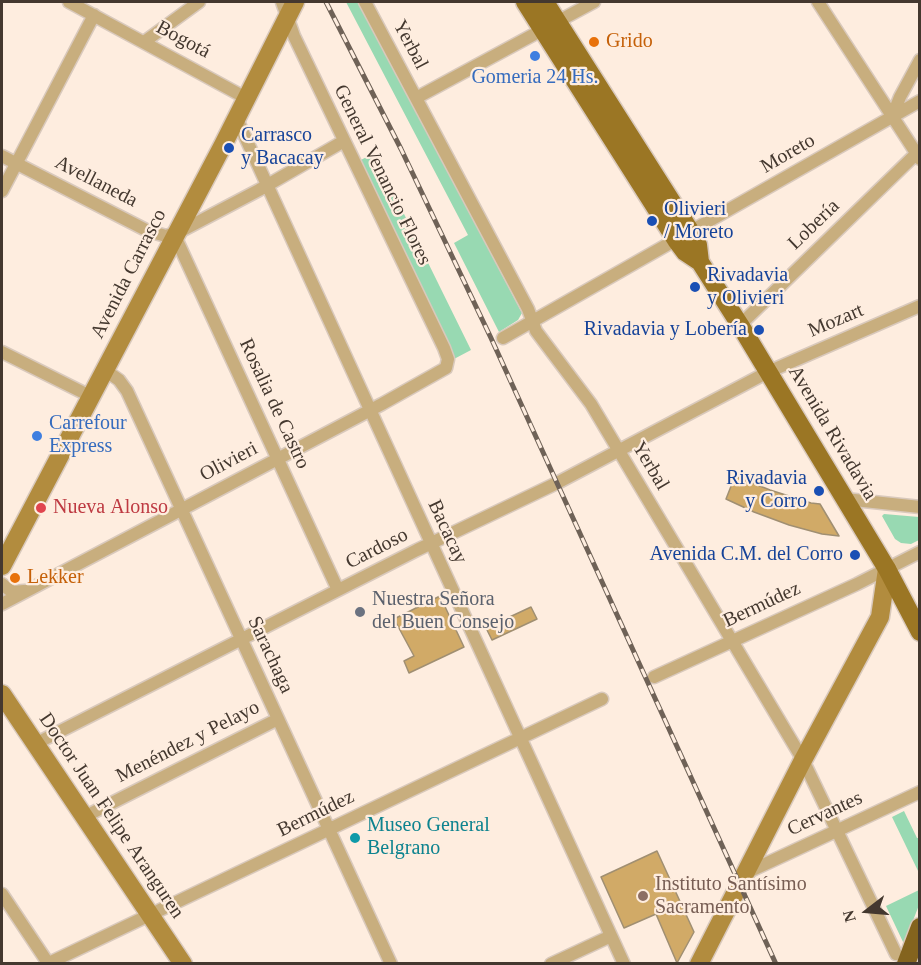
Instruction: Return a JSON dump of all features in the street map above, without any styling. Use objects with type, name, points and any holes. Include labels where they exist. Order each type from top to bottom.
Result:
[{"type":"highway","points":[[901,958],[920,927]]},
{"type":"main road","name":"Avenida Rivadavia","points":[[525,2],[550,25],[684,236],[698,245],[700,262],[887,569],[920,632]]},
{"type":"main road","name":"Avenida Rivadavia","points":[[545,2],[550,25]]},
{"type":"street","name":"Bogotá","points":[[69,2],[246,98]]},
{"type":"street","points":[[144,42],[199,2]]},
{"type":"street","name":"Yerbal","points":[[365,2],[528,309],[536,331],[591,404],[803,760],[901,958]]},
{"type":"street","points":[[416,98],[594,2]]},
{"type":"street","points":[[818,2],[918,156]]},
{"type":"street","name":"Avenida Carrasco","points":[[2,566],[246,98],[288,7]]},
{"type":"street","name":"General Venancio Flores","points":[[288,7],[344,141],[444,348],[448,359],[447,364]]},
{"type":"street","points":[[2,191],[94,15]]},
{"type":"street","points":[[892,117],[920,60]]},
{"type":"street","name":"Moreto","points":[[684,236],[920,101]]},
{"type":"street","name":"Bacacay","points":[[236,117],[624,963]]},
{"type":"street","points":[[174,234],[268,185],[344,141]]},
{"type":"street","name":"Avellaneda","points":[[2,156],[148,231],[166,236],[174,234]]},
{"type":"street","name":"Lobería","points":[[740,325],[918,156]]},
{"type":"street","name":"Rosalia de Castro","points":[[174,234],[338,590]]},
{"type":"street","points":[[503,338],[684,236]]},
{"type":"street","name":"Mozart","points":[[768,372],[920,306]]},
{"type":"street","points":[[2,352],[90,396]]},
{"type":"street","name":"Olivieri","points":[[2,604],[444,371],[447,364]]},
{"type":"street","name":"Sarachaga","points":[[105,370],[119,380],[127,391],[391,963]]},
{"type":"street","name":"Cardoso","points":[[35,744],[431,543],[557,483],[768,372]]},
{"type":"street","points":[[845,500],[920,507]]},
{"type":"street","name":"Bermúdez","points":[[654,677],[920,552]]},
{"type":"street","points":[[699,963],[748,872],[803,760],[880,617],[887,569]]},
{"type":"street","points":[[2,584],[12,592],[26,590]]},
{"type":"street","name":"Doctor Juan Felipe Aranguren","points":[[2,694],[183,963]]},
{"type":"street","name":"Bermúdez","points":[[48,963],[603,699]]},
{"type":"street","name":"Menéndez y Pelayo","points":[[84,817],[278,718]]},
{"type":"street","name":"Cervantes","points":[[748,872],[920,792]]},
{"type":"street","points":[[2,894],[48,963]]},
{"type":"street","points":[[551,963],[611,936]]},
{"type":"green space","points":[[346,2],[359,2],[522,313],[518,320],[499,332],[454,243],[468,235]]},
{"type":"green space","points":[[374,153],[471,350],[454,359],[359,161]]},
{"type":"green space","points":[[884,514],[919,517],[919,540],[911,544],[901,543],[895,539],[882,516]]},
{"type":"green space","points":[[904,811],[919,838],[919,873],[892,817]]},
{"type":"green space","points":[[919,890],[919,905],[904,944],[886,906]]},
{"type":"building","points":[[735,476],[770,490],[820,504],[839,536],[789,525],[726,499]]},
{"type":"building","points":[[440,596],[464,647],[409,673],[404,661],[414,656],[394,619]]},
{"type":"building","points":[[531,607],[537,619],[492,640],[486,628]]},
{"type":"building","name":"Instituto Santísimo Sacramento","points":[[657,851],[694,932],[677,963],[656,914],[624,928],[601,877]]},
{"type":"railway","points":[[326,2],[401,149],[491,338],[776,964]]},
{"type":"place","name":"Grido","points":[[594,42]]},
{"type":"place","name":"Gomeria 24 Hs.","points":[[535,56]]},
{"type":"place","name":"Carrasco y Bacacay","points":[[229,148]]},
{"type":"place","name":"Olivieri / Moreto","points":[[652,221]]},
{"type":"place","name":"Rivadavia y Olivieri","points":[[695,287]]},
{"type":"place","name":"Rivadavia y Lobería","points":[[759,330]]},
{"type":"place","name":"Carrefour Express","points":[[37,436]]},
{"type":"place","name":"Rivadavia y Corro","points":[[819,491]]},
{"type":"place","name":"Nueva Alonso","points":[[41,508]]},
{"type":"place","name":"Avenida C.M. del Corro","points":[[855,555]]},
{"type":"place","name":"Lekker","points":[[15,578]]},
{"type":"place","name":"Nuestra Señora del Buen Consejo","points":[[360,612]]},
{"type":"place","name":"Museo General Belgrano","points":[[355,838]]},
{"type":"place","name":"Instituto Santísimo Sacramento","points":[[643,896]]}]
